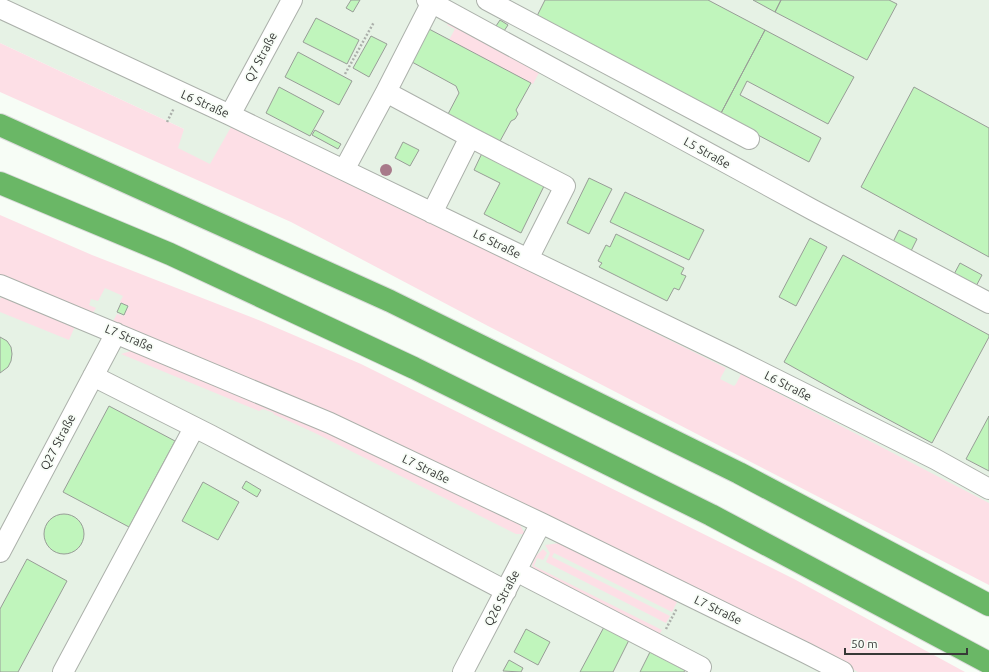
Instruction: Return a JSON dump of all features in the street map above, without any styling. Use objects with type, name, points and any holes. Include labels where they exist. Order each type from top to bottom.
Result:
[{"type":"highway","points":[[0,125],[390,301],[740,473],[989,605]]},
{"type":"highway","points":[[0,183],[170,254],[414,368],[711,515],[989,663]]},
{"type":"lane","name":"Q7 Straße","points":[[230,115],[292,0]]},
{"type":"lane","points":[[487,0],[749,139]]},
{"type":"lane","points":[[344,170],[386,92],[430,1]]},
{"type":"lane","name":"L5 Straße","points":[[430,1],[813,210],[989,302]]},
{"type":"lane","name":"L6 Straße","points":[[0,8],[230,115],[731,357],[935,459],[989,489]]},
{"type":"lane","points":[[386,92],[565,186],[528,259]]},
{"type":"lane","points":[[432,213],[470,137]]},
{"type":"lane","name":"L7 Straße","points":[[0,285],[330,423],[536,532],[799,649],[843,672]]},
{"type":"lane","name":"Q27 Straße","points":[[0,552],[116,333]]},
{"type":"lane","points":[[93,376],[506,591]]},
{"type":"lane","points":[[63,672],[194,428]]},
{"type":"lane","name":"Q26 Straße","points":[[463,672],[536,532]]},
{"type":"lane","points":[[519,565],[701,667],[698,672]]},
{"type":"path","points":[[344,74],[374,22]]},
{"type":"shaded area","points":[[0,0],[989,0],[989,557],[173,151],[184,129],[0,43]]},
{"type":"shaded area","points":[[450,21],[541,69],[533,84],[449,40],[455,29],[447,25]]},
{"type":"shaded area","points":[[0,43],[184,129],[178,148],[210,164],[231,127],[250,132],[359,189],[488,250],[726,368],[720,379],[734,386],[741,374],[989,503],[989,585],[488,326],[291,222],[0,92]]},
{"type":"shaded area","points":[[0,215],[92,255],[261,321],[361,364],[794,579],[965,672],[858,672],[809,647],[111,325],[117,314],[124,316],[129,306],[120,302],[123,296],[105,288],[98,301],[91,299],[89,305],[96,308],[91,316],[0,278]]},
{"type":"shaded area","points":[[0,232],[935,672],[0,672]]},
{"type":"shaded area","points":[[2,294],[76,324],[69,340],[0,312],[0,300]]},
{"type":"shaded area","points":[[131,351],[141,352],[319,425],[514,520],[520,525],[525,534],[516,534],[315,433],[273,414],[274,413],[263,409],[259,411],[121,354]]},
{"type":"shaded area","points":[[560,543],[679,598],[672,612],[554,553],[552,557],[670,616],[666,623],[546,562],[550,553],[545,545]]},
{"type":"shaded area","points":[[543,549],[547,553],[543,560],[537,558],[534,566],[662,630],[657,639],[536,574],[532,565],[536,556]]},
{"type":"building","points":[[351,0],[360,0],[353,12],[346,8]]},
{"type":"building","points":[[545,0],[708,0],[765,30],[720,115],[536,18]]},
{"type":"building","points":[[753,0],[781,0],[775,12]]},
{"type":"building","points":[[781,0],[889,0],[897,4],[867,60],[775,12]]},
{"type":"building","points":[[316,18],[359,40],[347,64],[303,42]]},
{"type":"building","points":[[500,20],[508,25],[504,31],[496,26]]},
{"type":"building","points":[[429,29],[531,83],[516,110],[518,114],[515,119],[511,121],[499,143],[447,116],[459,93],[456,86],[412,62]]},
{"type":"building","points":[[765,30],[854,77],[828,124],[747,81],[740,95],[821,138],[809,162],[720,115]]},
{"type":"building","points":[[371,36],[387,44],[369,77],[353,68]]},
{"type":"building","points":[[298,52],[352,81],[339,105],[285,77]]},
{"type":"building","points":[[279,87],[324,111],[310,136],[266,113]]},
{"type":"building","points":[[914,87],[989,128],[989,257],[861,187]]},
{"type":"building","points":[[315,130],[341,144],[338,149],[312,135]]},
{"type":"building","points":[[403,142],[419,150],[410,166],[395,158]]},
{"type":"building","points":[[484,149],[547,180],[521,233],[484,214],[500,183],[474,170]]},
{"type":"building","points":[[589,178],[612,189],[589,234],[567,223]]},
{"type":"building","points":[[625,192],[704,230],[689,260],[610,222]]},
{"type":"building","points":[[899,230],[917,239],[910,253],[892,244]]},
{"type":"building","points":[[616,234],[684,268],[681,274],[686,276],[679,290],[674,288],[667,301],[599,267],[602,263],[598,261],[606,245],[610,247]]},
{"type":"building","points":[[810,238],[827,247],[796,306],[779,297]]},
{"type":"building","points":[[843,255],[989,335],[932,443],[784,362]]},
{"type":"building","points":[[960,263],[982,275],[974,290],[952,278]]},
{"type":"building","points":[[121,303],[128,306],[124,315],[117,312]]},
{"type":"building","points":[[0,337],[7,341],[11,347],[12,354],[8,367],[0,373]]},
{"type":"building","points":[[109,406],[175,441],[129,527],[63,492]]},
{"type":"building","points":[[989,416],[989,471],[966,459]]},
{"type":"building","points":[[246,481],[261,490],[257,497],[242,488]]},
{"type":"building","points":[[203,482],[239,502],[218,540],[182,521]]},
{"type":"building","points":[[64,514],[75,517],[81,523],[84,534],[81,545],[75,551],[64,554],[53,551],[47,545],[44,534],[47,523],[53,517]]},
{"type":"building","points":[[27,559],[67,581],[18,672],[0,672],[0,609]]},
{"type":"building","points":[[604,627],[629,640],[613,672],[580,672]]},
{"type":"building","points":[[526,629],[550,642],[538,665],[514,652]]},
{"type":"building","points":[[650,652],[685,670],[684,672],[640,672]]},
{"type":"building","points":[[509,660],[523,668],[521,672],[503,671]]}]
